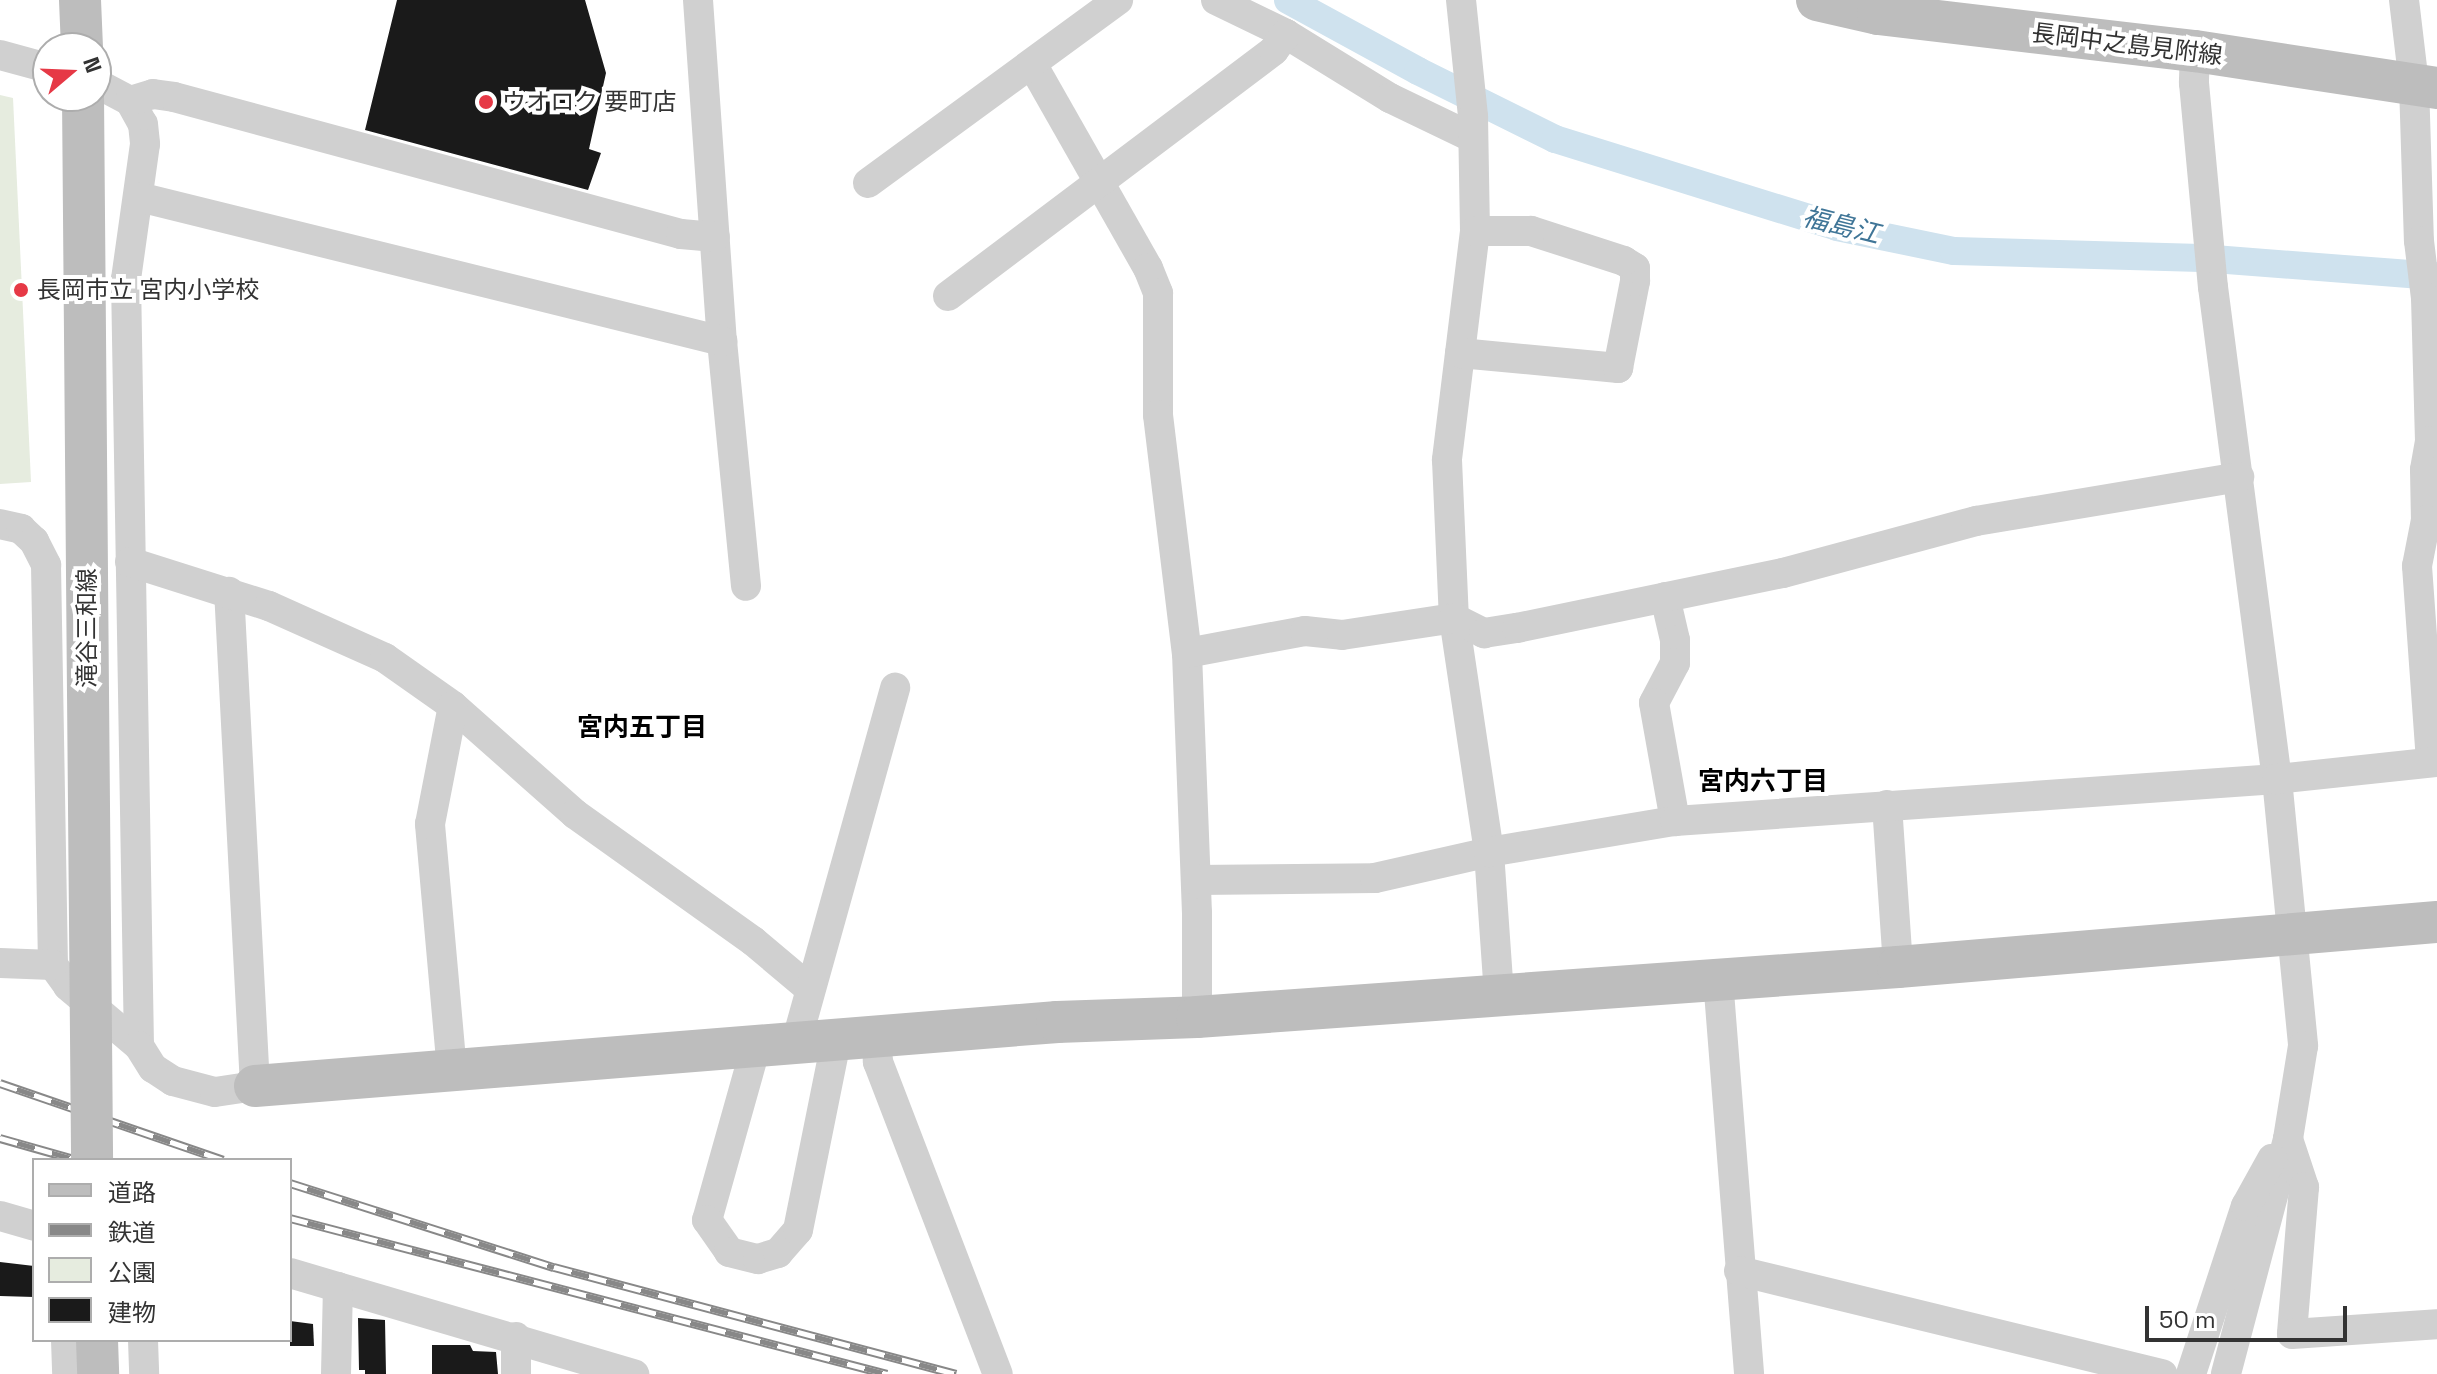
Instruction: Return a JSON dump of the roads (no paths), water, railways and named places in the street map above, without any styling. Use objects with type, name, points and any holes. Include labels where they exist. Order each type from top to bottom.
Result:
[{"type":"street","points":[[80,0],[81,32]]},
{"type":"street","points":[[698,0],[722,341],[746,586]]},
{"type":"street","points":[[868,183],[1118,0]]},
{"type":"street","points":[[1216,0],[1286,34],[1390,98],[1472,127]]},
{"type":"street","points":[[1461,0],[1468,53],[1475,231],[1447,460],[1454,618],[1489,852],[1499,995]]},
{"type":"street","name":"長岡中之島見附線","points":[[1817,0],[1878,14],[2195,51],[2425,86]]},
{"type":"street","points":[[1196,880],[1375,878],[1489,852],[1675,821],[2277,779],[2434,762],[2417,566],[2426,520],[2425,470],[2430,441],[2426,298],[2419,241],[2425,86],[2404,0]]},
{"type":"street","points":[[948,296],[1274,50],[1286,34]]},
{"type":"street","points":[[2195,51],[2194,83],[2213,287],[2277,779],[2303,1046],[2288,1139],[2226,1374]]},
{"type":"street","points":[[0,55],[32,64]]},
{"type":"street","points":[[1032,64],[1148,268],[1158,293],[1158,415],[1187,653],[1196,880],[1197,1017]]},
{"type":"street","points":[[112,91],[130,101],[143,124],[145,144],[126,279],[139,1046]]},
{"type":"street","points":[[130,101],[153,94],[174,97],[681,234],[715,237]]},
{"type":"street","name":"滝谷三和線","points":[[83,112],[92,1158]]},
{"type":"street","points":[[139,197],[722,341]]},
{"type":"street","points":[[1460,353],[1618,368],[1635,281],[1635,268],[1624,261],[1531,231],[1475,231]]},
{"type":"street","points":[[1187,653],[1305,631],[1342,635],[1454,618],[1484,633],[1783,573],[1976,521],[2239,477]]},
{"type":"street","points":[[0,524],[21,529],[34,541],[46,565],[55,924],[53,965],[68,986],[139,1046],[153,1068],[173,1081],[215,1092],[255,1086],[1057,1022],[1197,1017],[1898,967],[2293,931],[2437,922]]},
{"type":"street","points":[[130,562],[229,592],[315,624],[385,658],[453,706],[575,814],[753,941],[809,988]]},
{"type":"street","points":[[229,592],[255,1086]]},
{"type":"street","points":[[1665,597],[1675,640],[1675,663],[1654,703],[1675,821]]},
{"type":"street","points":[[816,1042],[707,1220],[729,1252],[758,1259],[778,1253],[798,1230],[816,1042],[809,988],[895,688]]},
{"type":"street","points":[[452,1071],[430,824],[453,706]]},
{"type":"street","points":[[1887,805],[1898,967]]},
{"type":"street","points":[[0,963],[53,965]]},
{"type":"street","points":[[1718,979],[1749,1374]]},
{"type":"street","points":[[816,1042],[878,1062],[998,1374]]},
{"type":"street","points":[[2288,1139],[2304,1187],[2292,1334],[2437,1324]]},
{"type":"street","points":[[2191,1374],[2246,1206],[2264,1169],[2288,1139]]},
{"type":"street","points":[[0,1216],[32,1225]]},
{"type":"street","points":[[1739,1271],[2163,1374]]},
{"type":"street","points":[[292,1274],[634,1374]]},
{"type":"street","points":[[336,1374],[338,1287]]},
{"type":"street","points":[[516,1337],[516,1374]]},
{"type":"street","points":[[66,1342],[67,1374]]},
{"type":"street","points":[[97,1342],[98,1374]]},
{"type":"street","points":[[143,1342],[144,1374]]},
{"type":"waterway","name":"福島江","points":[[1288,0],[1418,71],[1555,139],[1837,227],[1954,251],[2201,258],[2437,276]]},
{"type":"railway","points":[[0,1083],[217,1158]]},
{"type":"railway","points":[[0,1138],[71,1158]]},
{"type":"railway","points":[[292,1184],[554,1267],[956,1374]]},
{"type":"railway","points":[[292,1219],[887,1374]]},
{"type":"place","name":"ウオロク 要町店","points":[[486,102]]},
{"type":"place","name":"長岡市立 宮内小学校","points":[[21,290]]},
{"type":"district","name":"宮内五丁目","points":[[642,728]]},
{"type":"district","name":"宮内六丁目","points":[[1763,782]]}]
